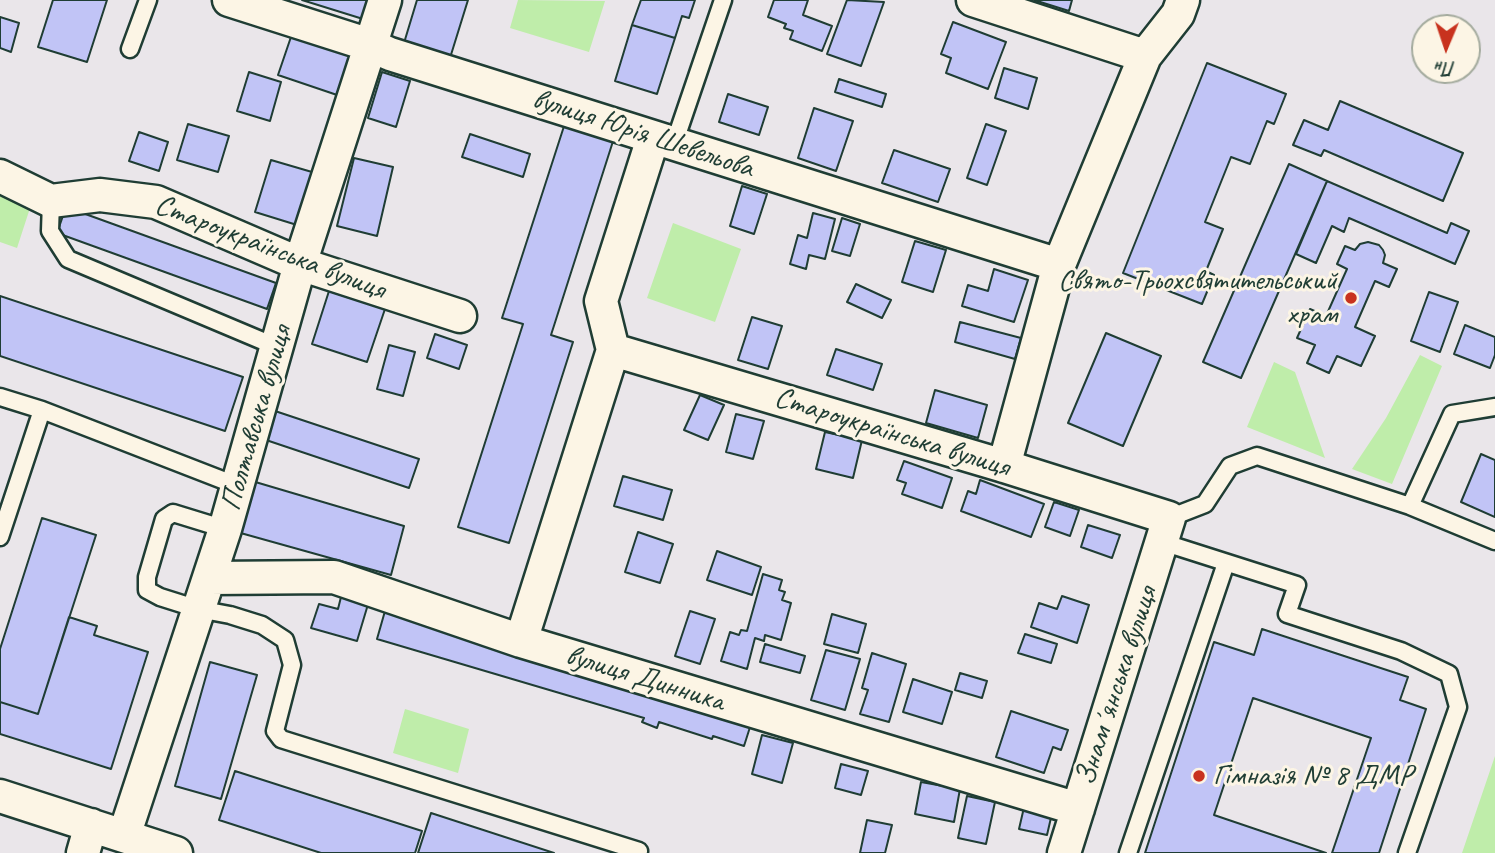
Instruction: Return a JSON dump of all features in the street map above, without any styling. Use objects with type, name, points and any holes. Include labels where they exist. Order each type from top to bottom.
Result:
[{"type":"street","name":"вулиця Юрія Шевельова","points":[[229,0],[403,58],[1059,265]]},
{"type":"street","name":"Полтавська вулиця","points":[[124,836],[225,529],[300,264],[385,0]]},
{"type":"street","points":[[974,0],[1145,56]]},
{"type":"street","points":[[1004,466],[1059,265],[1145,56],[1178,14],[1183,0]]},
{"type":"street","points":[[521,641],[613,350],[601,301],[664,141]]},
{"type":"street","points":[[0,176],[51,201]]},
{"type":"street","name":"Староукраїнська вулиця","points":[[51,201],[100,195],[156,202],[300,264],[460,316]]},
{"type":"street","name":"Староукраїнська вулиця","points":[[613,350],[1004,466],[1166,530]]},
{"type":"street","name":"Знамʼянська вулиця","points":[[1064,853],[1166,530]]},
{"type":"street","name":"вулиця Динника","points":[[209,578],[334,577],[521,641],[1078,809]]},
{"type":"street","points":[[0,796],[87,839],[124,836],[176,853]]},
{"type":"lane","points":[[130,49],[148,0]]},
{"type":"lane","points":[[664,141],[723,0]]},
{"type":"lane","points":[[51,201],[50,231],[68,259],[277,347]]},
{"type":"lane","points":[[0,397],[42,410],[238,486]]},
{"type":"lane","points":[[1410,506],[1452,414],[1495,407]]},
{"type":"lane","points":[[0,537],[42,410]]},
{"type":"lane","points":[[1407,853],[1458,707],[1449,674],[1401,651],[1287,614],[1297,586],[1226,563],[1166,530],[1205,504],[1230,467],[1257,456],[1410,506],[1495,541]]},
{"type":"lane","points":[[225,529],[173,513],[164,519],[147,577],[147,590],[198,609],[262,625],[285,640],[292,665],[275,732],[281,739],[639,851],[638,853]]},
{"type":"lane","points":[[1128,853],[1226,563]]},
{"type":"green space","points":[[518,0],[605,1],[589,52],[510,28]]},
{"type":"green space","points":[[0,192],[31,205],[17,248],[0,242]]},
{"type":"green space","points":[[673,223],[741,249],[715,322],[647,298]]},
{"type":"green space","points":[[1420,355],[1442,366],[1392,484],[1352,469],[1386,418]]},
{"type":"green space","points":[[1274,362],[1295,372],[1325,458],[1247,427]]},
{"type":"green space","points":[[405,709],[469,729],[458,773],[393,753]]},
{"type":"green space","points":[[1495,756],[1495,853],[1462,853]]},
{"type":"building","points":[[53,0],[107,0],[87,62],[38,47]]},
{"type":"building","points":[[302,0],[369,0],[363,19]]},
{"type":"building","points":[[417,0],[468,0],[450,58],[404,43]]},
{"type":"building","points":[[641,0],[695,0],[689,18],[682,16],[675,38],[632,25]]},
{"type":"building","points":[[774,0],[808,0],[803,15],[832,26],[822,51],[790,39],[793,31],[784,28],[786,24],[768,17]]},
{"type":"building","points":[[847,0],[884,2],[861,66],[827,54]]},
{"type":"building","points":[[1034,0],[1072,0],[1069,11]]},
{"type":"building","points":[[0,17],[19,23],[11,52],[0,48]]},
{"type":"building","points":[[953,22],[1006,42],[988,89],[946,73],[951,58],[941,54]]},
{"type":"building","points":[[632,25],[675,38],[657,94],[615,81]]},
{"type":"building","points":[[293,31],[358,54],[343,97],[278,75]]},
{"type":"building","points":[[1207,63],[1286,94],[1274,124],[1267,121],[1250,164],[1231,157],[1205,222],[1223,229],[1206,271],[1214,275],[1202,304],[1123,273]]},
{"type":"building","points":[[1004,68],[1037,78],[1028,109],[995,98]]},
{"type":"building","points":[[249,72],[281,82],[270,121],[237,111]]},
{"type":"building","points":[[382,72],[410,81],[396,127],[368,118]]},
{"type":"building","points":[[839,79],[886,94],[882,107],[835,92]]},
{"type":"building","points":[[728,94],[768,107],[759,135],[719,122]]},
{"type":"building","points":[[1340,101],[1463,153],[1443,201],[1324,150],[1321,156],[1293,145],[1304,120],[1328,130]]},
{"type":"building","points":[[814,108],[853,121],[836,171],[798,158]]},
{"type":"building","points":[[566,120],[615,135],[551,335],[573,342],[509,543],[458,527],[523,324],[502,318]]},
{"type":"building","points":[[188,124],[229,136],[218,172],[177,160]]},
{"type":"building","points":[[986,124],[1006,131],[987,185],[967,178]]},
{"type":"building","points":[[139,132],[168,142],[159,171],[129,161]]},
{"type":"building","points":[[470,134],[530,154],[523,177],[462,157]]},
{"type":"building","points":[[894,150],[950,169],[938,202],[882,183]]},
{"type":"building","points":[[354,158],[393,167],[377,236],[337,226]]},
{"type":"building","points":[[271,160],[312,172],[297,225],[255,212]]},
{"type":"building","points":[[1289,164],[1327,181],[1241,378],[1203,362]]},
{"type":"building","points":[[1327,181],[1447,233],[1451,223],[1469,231],[1455,264],[1349,218],[1344,232],[1332,226],[1316,263],[1296,254]]},
{"type":"building","points":[[742,186],[767,194],[754,234],[730,226]]},
{"type":"building","points":[[66,207],[276,283],[267,309],[57,233]]},
{"type":"building","points":[[813,213],[835,219],[825,259],[809,255],[806,269],[790,264],[798,235],[807,238]]},
{"type":"building","points":[[842,218],[860,224],[850,256],[832,251]]},
{"type":"building","points":[[915,241],[946,250],[933,292],[902,282]]},
{"type":"building","name":"Свято-Трьохсвятительський храм","points":[[1368,242],[1379,245],[1385,255],[1383,263],[1397,269],[1389,287],[1375,281],[1355,327],[1375,336],[1361,366],[1337,356],[1329,373],[1307,363],[1315,345],[1297,338],[1310,309],[1326,316],[1347,269],[1337,264],[1345,246],[1355,250],[1360,244]]},
{"type":"building","points":[[994,269],[1028,280],[1014,322],[962,306],[968,285],[988,291]]},
{"type":"building","points":[[856,284],[891,300],[882,318],[847,302]]},
{"type":"building","points":[[329,291],[385,309],[367,362],[312,344]]},
{"type":"building","points":[[1429,292],[1458,302],[1440,352],[1411,341]]},
{"type":"building","points":[[0,296],[243,377],[225,431],[0,356]]},
{"type":"building","points":[[752,317],[782,326],[768,369],[738,360]]},
{"type":"building","points":[[960,322],[1021,338],[1015,359],[955,342]]},
{"type":"building","points":[[1465,325],[1495,337],[1495,355],[1490,368],[1454,354]]},
{"type":"building","points":[[1106,333],[1161,356],[1123,446],[1068,423]]},
{"type":"building","points":[[435,334],[467,345],[459,369],[427,358]]},
{"type":"building","points":[[389,345],[415,352],[403,396],[377,389]]},
{"type":"building","points":[[836,349],[882,364],[873,390],[827,375]]},
{"type":"building","points":[[935,390],[987,405],[978,438],[926,423]]},
{"type":"building","points":[[700,395],[724,405],[708,440],[684,430]]},
{"type":"building","points":[[275,411],[419,459],[409,488],[266,440]]},
{"type":"building","points":[[736,414],[764,421],[753,459],[726,452]]},
{"type":"building","points":[[825,432],[862,440],[853,478],[816,469]]},
{"type":"building","points":[[1481,454],[1495,460],[1495,517],[1461,502]]},
{"type":"building","points":[[904,461],[952,478],[942,508],[902,494],[906,483],[897,480]]},
{"type":"building","points":[[623,476],[672,490],[663,520],[614,506]]},
{"type":"building","points":[[980,480],[1044,504],[1031,537],[961,511],[968,491],[976,494]]},
{"type":"building","points":[[252,481],[404,526],[391,575],[237,532]]},
{"type":"building","points":[[1054,502],[1079,510],[1070,536],[1045,527]]},
{"type":"building","points":[[42,518],[96,535],[38,714],[0,702],[0,649]]},
{"type":"building","points":[[1088,525],[1120,535],[1112,558],[1081,547]]},
{"type":"building","points":[[638,532],[673,544],[660,583],[625,572]]},
{"type":"building","points":[[717,551],[761,567],[752,595],[707,580]]},
{"type":"building","points":[[763,574],[782,580],[779,590],[785,592],[782,600],[791,603],[781,640],[765,635],[764,641],[755,638],[747,669],[721,661],[730,632],[739,635],[741,630],[747,631]]},
{"type":"building","points":[[342,593],[369,601],[357,641],[311,628],[319,604],[338,609]]},
{"type":"building","points":[[1062,596],[1089,605],[1077,643],[1031,627],[1039,603],[1057,609]]},
{"type":"building","points":[[385,611],[751,724],[744,746],[659,722],[657,728],[642,722],[644,718],[377,639]]},
{"type":"building","points":[[690,611],[715,619],[700,664],[675,656]]},
{"type":"building","points":[[832,614],[866,624],[858,653],[824,644]]},
{"type":"building","points":[[69,617],[97,626],[94,635],[148,652],[111,769],[0,734],[0,702],[38,714]]},
{"type":"building","name":"Гімназія № 8 ДМР","points":[[1262,629],[1408,677],[1400,700],[1426,709],[1379,853],[1332,853],[1371,738],[1253,698],[1214,815],[1326,853],[1145,853],[1214,642],[1254,655]]},
{"type":"building","points":[[1025,634],[1057,644],[1051,663],[1018,653]]},
{"type":"building","points":[[765,644],[805,656],[800,673],[760,662]]},
{"type":"building","points":[[826,650],[860,659],[845,710],[811,700]]},
{"type":"building","points":[[872,653],[906,664],[889,722],[860,714],[868,690],[862,688]]},
{"type":"building","points":[[210,662],[257,675],[221,799],[175,786]]},
{"type":"building","points":[[960,673],[987,681],[982,698],[955,690]]},
{"type":"building","points":[[913,679],[952,692],[942,724],[903,712]]},
{"type":"building","points":[[1011,711],[1068,730],[1061,750],[1053,747],[1044,773],[996,757]]},
{"type":"building","points":[[762,735],[793,743],[782,783],[752,774]]},
{"type":"building","points":[[841,764],[868,771],[861,795],[835,788]]},
{"type":"building","points":[[235,771],[422,831],[415,853],[321,853],[219,820]]},
{"type":"building","points":[[921,782],[960,789],[954,822],[915,814]]},
{"type":"building","points":[[967,796],[995,802],[986,844],[958,838]]},
{"type":"building","points":[[1025,803],[1053,809],[1047,835],[1019,829]]},
{"type":"building","points":[[431,813],[554,853],[418,853]]},
{"type":"building","points":[[867,820],[892,825],[885,853],[860,853]]},
{"type":"place","name":"Свято-Трьохсвятительський храм","points":[[1351,298]]},
{"type":"place","name":"Гімназія № 8 ДМР","points":[[1199,776]]}]
